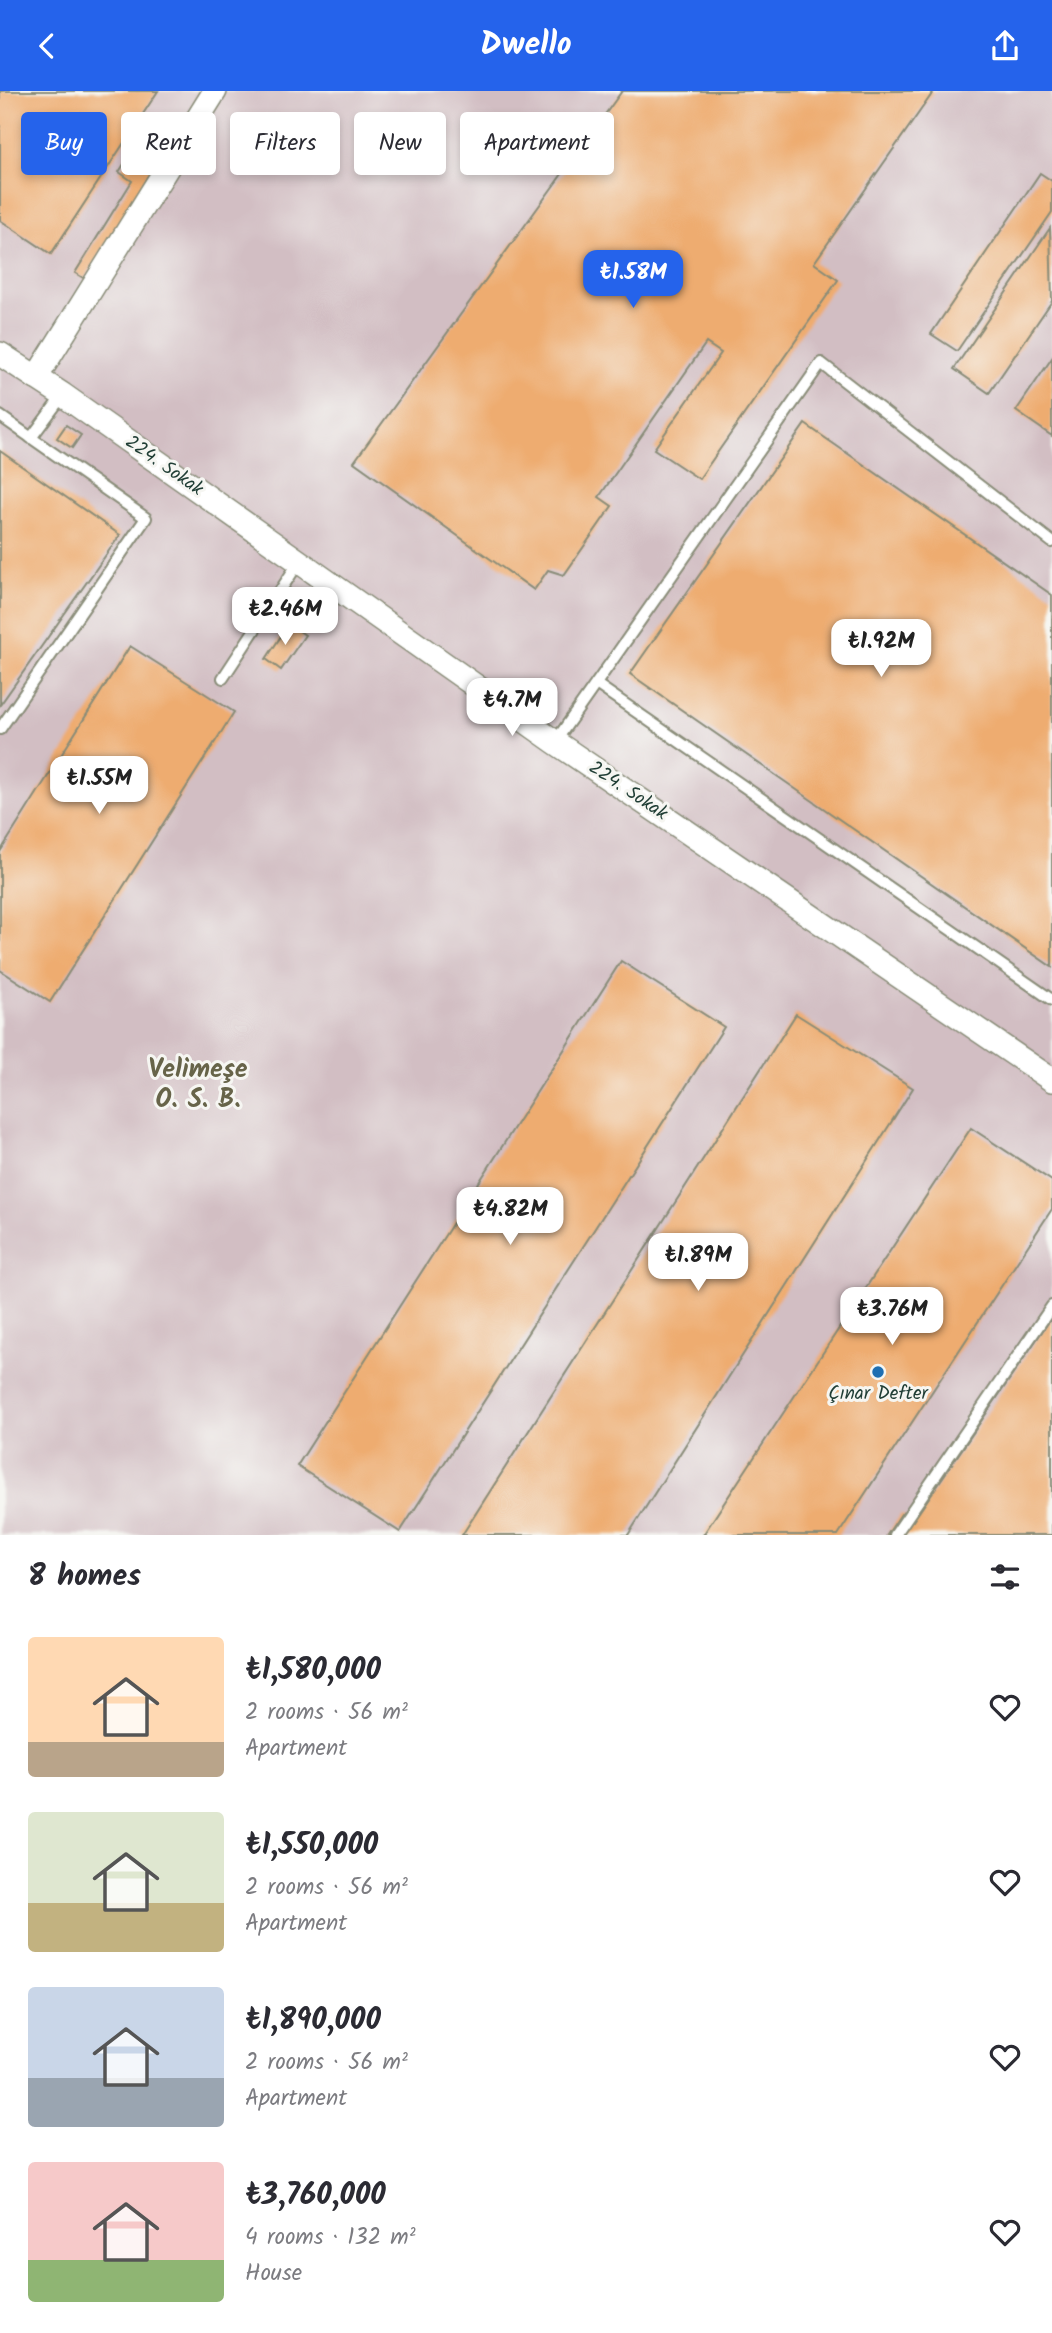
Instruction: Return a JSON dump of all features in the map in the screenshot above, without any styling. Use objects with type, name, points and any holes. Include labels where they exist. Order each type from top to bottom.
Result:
[{"type":"street","points":[[36,378],[215,91]]},
{"type":"street","name":"224. Sokak","points":[[0,354],[64,395],[555,742],[1052,1080]]},
{"type":"lane","points":[[555,742],[821,363],[1052,542]]},
{"type":"lane","points":[[32,438],[64,395]]},
{"type":"lane","points":[[0,416],[146,518],[0,729]]},
{"type":"lane","points":[[223,677],[299,562]]},
{"type":"lane","points":[[596,684],[1052,1000]]},
{"type":"lane","points":[[895,1535],[1052,1306]]},
{"type":"shaded area","points":[[0,91],[1052,91],[1052,1535],[0,1535]]},
{"type":"building","points":[[0,91],[158,91],[144,112],[121,112],[121,147],[107,169],[107,112],[21,112],[21,175],[103,175],[51,254],[0,220]]},
{"type":"building","points":[[622,91],[934,91],[814,263],[838,280],[699,479],[654,449],[721,353],[706,343],[599,497],[612,506],[564,575],[548,570],[534,590],[354,462],[561,175],[614,175],[614,112],[607,112]]},
{"type":"building","points":[[1040,173],[1052,181],[1052,212],[957,351],[931,334]]},
{"type":"building","points":[[123,175],[149,175],[85,279],[75,273],[132,181]]},
{"type":"building","points":[[1050,228],[1052,301],[989,393],[954,369]]},
{"type":"building","points":[[1052,358],[1052,436],[1016,411]]},
{"type":"building","points":[[805,424],[1052,595],[1052,967],[630,674]]},
{"type":"building","points":[[66,425],[81,435],[72,448],[57,438]]},
{"type":"building","points":[[0,451],[120,535],[0,705]]},
{"type":"building","points":[[296,606],[309,615],[301,627],[287,618]]},
{"type":"building","points":[[289,624],[305,635],[281,670],[266,659]]},
{"type":"building","points":[[130,646],[234,712],[50,1002],[0,970],[0,852]]},
{"type":"building","points":[[621,961],[724,1027],[400,1532],[297,1466]]},
{"type":"building","points":[[796,1014],[913,1088],[628,1535],[462,1535]]},
{"type":"building","name":"Çınar Defter","points":[[971,1128],[1052,1181],[1052,1209],[838,1535],[703,1535]]},
{"type":"building","points":[[1052,1317],[1052,1535],[887,1535],[901,1514],[913,1521]]},
{"type":"place","name":"Çınar Defter","points":[[878,1372]]},
{"type":"district","name":"Velimeşe O. S. B.","points":[[198,1084]]}]
